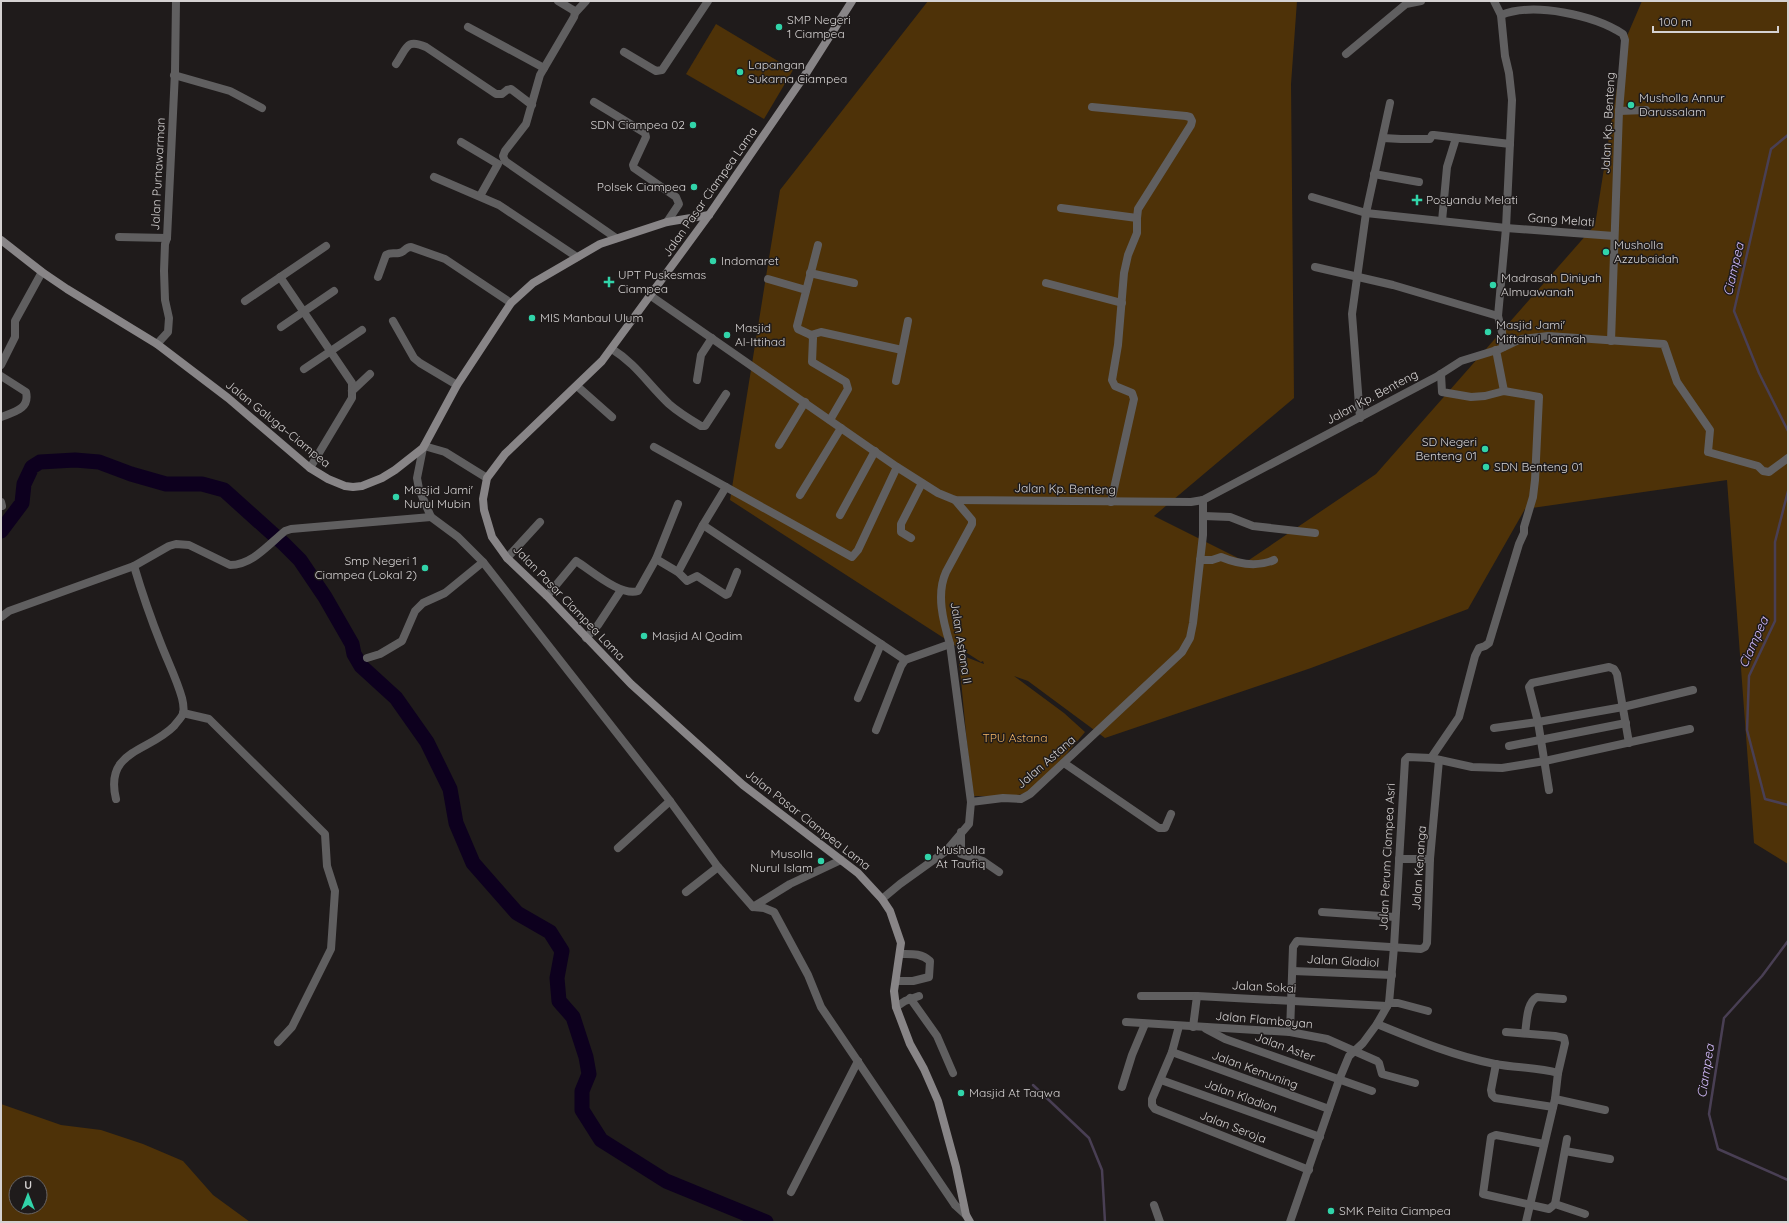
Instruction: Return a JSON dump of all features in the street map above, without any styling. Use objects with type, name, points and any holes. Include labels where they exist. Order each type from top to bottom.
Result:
[{"type":"main road","name":"Jalan Pasar Ciampea Lama","points":[[852,1],[805,76],[709,215],[612,349],[578,386],[505,454],[488,478],[483,499],[484,510],[492,537],[507,558],[547,596],[631,684],[743,785],[841,860],[866,881],[882,899],[892,916],[901,943],[894,991],[896,1007],[910,1044],[924,1069],[938,1101],[968,1219]]},
{"type":"main road","name":"Jalan Galuga–Ciampea","points":[[1,240],[42,272],[157,344],[228,398],[310,468],[328,479],[345,486],[362,486],[395,470],[424,447],[457,385],[512,303],[533,283],[600,244],[667,222],[709,215]]},
{"type":"street","name":"Jalan Purnawarman","points":[[157,344],[168,332],[169,318],[165,294],[164,271],[165,244],[167,238],[176,1]]},
{"type":"street","points":[[558,1],[575,12]]},
{"type":"street","points":[[586,1],[575,12],[544,68],[535,87],[532,105],[526,124],[505,151],[503,156],[505,161],[616,238]]},
{"type":"street","points":[[624,52],[656,71],[662,70],[708,1]]},
{"type":"street","points":[[1346,54],[1406,4],[1420,1]]},
{"type":"street","points":[[1494,1],[1501,15],[1505,56],[1509,73],[1512,100],[1506,228],[1498,316],[1502,332],[1500,349],[1504,391]]},
{"type":"street","name":"Jalan Kp. Benteng","points":[[1501,15],[1512,11],[1531,10],[1559,12],[1582,17],[1623,34],[1625,40],[1614,236],[1611,341]]},
{"type":"street","points":[[468,27],[544,68]]},
{"type":"street","points":[[396,64],[411,43],[416,42],[426,47],[496,94],[502,94],[511,89],[532,105]]},
{"type":"street","points":[[174,75],[230,91],[262,108]]},
{"type":"street","points":[[594,102],[645,133],[646,137],[633,165],[634,168],[676,197],[678,200],[679,204],[667,222]]},
{"type":"street","points":[[1360,418],[1352,314],[1366,213],[1390,104]]},
{"type":"street","points":[[1092,106],[1186,116],[1190,117],[1192,121],[1191,125],[1138,209],[1137,233],[1125,268],[1118,345],[1112,384],[1132,393],[1134,399],[1111,502]]},
{"type":"street","points":[[1620,111],[1646,110]]},
{"type":"street","points":[[1383,138],[1430,139],[1432,135],[1434,135],[1510,144]]},
{"type":"street","points":[[1442,221],[1447,167],[1456,138]]},
{"type":"street","points":[[461,142],[498,164],[480,196]]},
{"type":"street","points":[[1374,174],[1419,182]]},
{"type":"street","points":[[434,177],[498,205],[576,257]]},
{"type":"street","name":"Gang Melati","points":[[1312,196],[1366,213],[1506,228],[1614,236]]},
{"type":"street","points":[[1062,208],[1137,218]]},
{"type":"street","points":[[119,237],[167,238]]},
{"type":"street","points":[[818,245],[797,326],[801,331],[812,335],[821,332],[902,350]]},
{"type":"street","points":[[245,301],[326,246]]},
{"type":"street","points":[[378,277],[386,255],[389,253],[399,253],[407,247],[411,247],[445,259],[512,303]]},
{"type":"street","points":[[1315,268],[1393,285],[1498,316]]},
{"type":"street","points":[[1,365],[15,337],[14,321],[42,272]]},
{"type":"street","points":[[810,273],[854,284]]},
{"type":"street","points":[[280,277],[352,383],[352,398],[310,468]]},
{"type":"street","points":[[768,279],[806,290]]},
{"type":"street","points":[[1046,283],[1122,303]]},
{"type":"street","points":[[281,327],[334,291]]},
{"type":"street","name":"Jalan Kp. Benteng","points":[[651,296],[897,467],[938,493],[955,500],[1111,502],[1191,502],[1203,500],[1360,418],[1441,374],[1461,361],[1500,349],[1521,339],[1548,336],[1664,344],[1677,382],[1710,430],[1708,452],[1758,466],[1763,471],[1769,472],[1788,458]]},
{"type":"street","points":[[393,321],[414,358],[457,385]]},
{"type":"street","points":[[896,381],[908,321]]},
{"type":"street","points":[[304,369],[362,330]]},
{"type":"street","points":[[812,335],[814,341],[812,362],[846,382],[848,385],[848,389],[830,420]]},
{"type":"street","points":[[697,380],[701,355],[712,338]]},
{"type":"street","points":[[612,349],[624,356],[629,363],[640,371],[669,404],[701,426],[705,426],[726,394]]},
{"type":"street","points":[[352,391],[370,374]]},
{"type":"street","points":[[1435,759],[1459,717],[1475,656],[1480,648],[1489,643],[1519,544],[1524,533],[1527,513],[1533,497],[1537,466],[1539,397],[1504,391],[1485,396],[1470,396],[1442,392],[1441,374]]},
{"type":"street","points":[[1,376],[26,392],[27,397],[25,405],[19,410],[1,417]]},
{"type":"street","points":[[578,386],[612,417]]},
{"type":"street","points":[[779,445],[805,402]]},
{"type":"street","points":[[800,495],[841,428]]},
{"type":"street","points":[[488,478],[445,452],[424,447],[418,478],[419,489],[431,517],[458,537],[483,562],[670,801],[718,867],[753,907],[764,908],[774,912],[808,975],[821,1008],[955,1205],[968,1219]]},
{"type":"street","points":[[654,447],[852,557],[858,550],[897,467]]},
{"type":"street","points":[[840,515],[875,451]]},
{"type":"street","points":[[911,538],[901,532],[900,524],[922,483]]},
{"type":"street","points":[[678,572],[703,525],[726,487]]},
{"type":"street","name":"Jalan Astana II","points":[[955,500],[972,520],[972,524],[943,580],[941,590],[943,622],[950,644],[972,802]]},
{"type":"street","name":"Jalan Astana","points":[[972,802],[1003,798],[1021,799],[1030,794],[1182,652],[1190,638],[1193,623],[1204,516],[1203,500]]},
{"type":"street","points":[[547,596],[573,558],[621,590],[633,593],[638,591],[656,559],[678,504]]},
{"type":"street","points":[[1204,516],[1230,517],[1253,526],[1315,533]]},
{"type":"street","points":[[1,616],[9,611],[134,566],[169,546],[176,544],[189,545],[230,565],[237,565],[249,562],[285,531],[298,528],[431,517]]},
{"type":"street","points":[[507,558],[540,522]]},
{"type":"street","points":[[703,525],[905,660]]},
{"type":"street","points":[[1200,560],[1212,560],[1221,557],[1230,561],[1250,564],[1266,563],[1274,560]]},
{"type":"street","points":[[656,559],[678,572],[687,581],[697,576],[726,595],[728,594],[737,572]]},
{"type":"street","points":[[367,658],[380,654],[402,641],[415,612],[423,603],[444,593],[483,562]]},
{"type":"street","points":[[116,799],[112,785],[114,775],[121,763],[131,752],[167,734],[183,713],[182,699],[152,623],[134,566]]},
{"type":"street","points":[[586,638],[598,625],[621,590]]},
{"type":"street","points":[[858,698],[881,644]]},
{"type":"street","points":[[876,730],[901,666],[905,660],[950,644]]},
{"type":"street","points":[[1549,790],[1538,722],[1529,685],[1609,667],[1614,669],[1617,674],[1629,743]]},
{"type":"street","points":[[1494,728],[1623,707],[1693,690]]},
{"type":"street","points":[[183,713],[209,719],[325,834],[327,866],[335,891],[332,949],[292,1027],[278,1042]]},
{"type":"street","points":[[1509,746],[1541,741],[1626,723]]},
{"type":"street","name":"Jalan Perum Ciampea Asri","points":[[1290,1222],[1309,1170],[1316,1135],[1329,1109],[1349,1056],[1363,1043],[1377,1024],[1388,1004],[1392,976],[1405,760],[1408,757],[1435,759],[1472,767],[1502,768],[1545,761],[1690,729]]},
{"type":"street","name":"Jalan Kenanga","points":[[1293,971],[1293,947],[1297,941],[1421,949],[1425,947],[1427,943],[1435,759]]},
{"type":"street","points":[[1064,763],[1159,828],[1165,828],[1171,814]]},
{"type":"street","points":[[618,848],[670,801]]},
{"type":"street","points":[[882,899],[946,850],[969,824],[972,802]]},
{"type":"street","points":[[961,832],[961,854],[983,861],[999,872]]},
{"type":"street","points":[[1399,859],[1430,859]]},
{"type":"street","points":[[753,907],[790,884],[841,860]]},
{"type":"street","points":[[686,892],[718,867]]},
{"type":"street","points":[[1322,912],[1395,917]]},
{"type":"street","points":[[896,981],[913,981],[929,977],[930,961],[928,959],[915,954],[900,954]]},
{"type":"street","points":[[1290,1032],[1293,971]]},
{"type":"street","name":"Jalan Gladiol","points":[[1293,971],[1392,976]]},
{"type":"street","name":"Jalan Sokai","points":[[1141,996],[1197,996],[1292,1001],[1398,1003],[1428,1011]]},
{"type":"street","points":[[1197,996],[1197,1027]]},
{"type":"street","points":[[896,1007],[914,997],[937,1036],[952,1073]]},
{"type":"street","points":[[1525,1033],[1529,1008],[1533,999],[1537,997],[1563,1000]]},
{"type":"street","name":"Jalan Flamboyan","points":[[1126,1022],[1290,1032],[1327,1039],[1354,1050],[1379,1063],[1381,1073],[1415,1083]]},
{"type":"street","points":[[1122,1087],[1132,1055],[1145,1024]]},
{"type":"street","points":[[1377,1024],[1447,1052],[1496,1064],[1548,1069],[1558,1073]]},
{"type":"street","points":[[1161,1080],[1172,1052],[1179,1026]]},
{"type":"street","name":"Jalan Aster","points":[[1197,1027],[1372,1091]]},
{"type":"street","points":[[1506,1032],[1555,1036],[1564,1038],[1565,1043],[1558,1073],[1554,1103],[1526,1222]]},
{"type":"street","name":"Jalan Kemuning","points":[[1172,1052],[1329,1109]]},
{"type":"street","points":[[791,1192],[858,1062]]},
{"type":"street","points":[[1496,1064],[1491,1090],[1492,1095],[1495,1098],[1554,1103],[1605,1110]]},
{"type":"street","name":"Jalan Seroja","points":[[1161,1080],[1152,1099],[1152,1105],[1155,1109],[1309,1170]]},
{"type":"street","name":"Jalan Kladion","points":[[1161,1080],[1316,1135]]},
{"type":"street","points":[[1544,1144],[1496,1135],[1491,1137],[1483,1194],[1549,1209],[1555,1204],[1567,1139]]},
{"type":"street","points":[[1565,1151],[1610,1160]]},
{"type":"street","points":[[1555,1204],[1584,1214]]},
{"type":"street","points":[[1154,1205],[1160,1222]]},
{"type":"green space","name":"TPU Astana","points":[[928,1],[1297,1],[1291,84],[1294,398],[1154,516],[1246,562],[1376,474],[1595,225],[1624,43],[1642,1],[1788,1],[1788,864],[1754,843],[1727,480],[1525,509],[1468,609],[1311,668],[1105,738],[1028,681],[1014,676],[1064,713],[1085,732],[1049,774],[1034,788],[1015,796],[974,796],[958,654],[984,664],[983,661],[981,662],[730,500],[780,190]]},
{"type":"green space","name":"Lapangan Sukarna Ciampea","points":[[716,24],[793,70],[764,119],[686,74]]},
{"type":"green space","points":[[1,1104],[61,1125],[101,1130],[143,1144],[183,1161],[213,1195],[250,1222],[1,1222]]},
{"type":"waterway","name":"Ciampea","points":[[1788,135],[1771,149],[1734,311],[1759,373],[1788,431]]},
{"type":"waterway","points":[[1,531],[22,503],[24,484],[32,467],[40,462],[75,460],[99,462],[131,474],[166,484],[202,484],[224,490],[284,544],[300,560],[325,597],[352,644],[354,654],[361,666],[396,698],[427,742],[450,789],[456,823],[473,863],[517,913],[550,932],[562,951],[557,978],[559,1001],[573,1017],[586,1057],[589,1074],[582,1091],[582,1110],[601,1140],[666,1181],[766,1222]]},
{"type":"waterway","name":"Ciampea","points":[[1788,491],[1775,542],[1775,621],[1749,676],[1747,730],[1765,799],[1788,805]]},
{"type":"waterway","name":"Ciampea","points":[[1788,941],[1762,976],[1724,1018],[1709,1114],[1718,1149],[1788,1180]]},
{"type":"waterway","points":[[1033,1085],[1089,1138],[1102,1170],[1105,1222]]},
{"type":"place","name":"SMP Negeri 1 Ciampea","points":[[779,27]]},
{"type":"place","name":"Lapangan Sukarna Ciampea","points":[[740,72]]},
{"type":"place","name":"Musholla Annur Darussalam","points":[[1631,105]]},
{"type":"place","name":"SDN Ciampea 02","points":[[693,125]]},
{"type":"place","name":"Polsek Ciampea","points":[[694,187]]},
{"type":"place","name":"Posyandu Melati","points":[[1417,200]]},
{"type":"place","name":"Musholla Azzubaidah","points":[[1606,252]]},
{"type":"place","name":"Indomaret","points":[[713,261]]},
{"type":"place","name":"UPT Puskesmas Ciampea","points":[[609,282]]},
{"type":"place","name":"Madrasah Diniyah Almuawanah","points":[[1493,285]]},
{"type":"place","name":"MIS Manbaul Ulum","points":[[532,318]]},
{"type":"place","name":"Masjid Jami' Miftahul Jannah","points":[[1488,332]]},
{"type":"place","name":"Masjid Al-Ittihad","points":[[727,335]]},
{"type":"place","name":"SD Negeri Benteng 01","points":[[1485,449]]},
{"type":"place","name":"SDN Benteng 01","points":[[1486,467]]},
{"type":"place","name":"Masjid Jami' Nurul Mubin","points":[[396,497]]},
{"type":"place","name":"Smp Negeri 1 Ciampea (Lokal 2)","points":[[425,568]]},
{"type":"place","name":"Masjid Al Qodim","points":[[644,636]]},
{"type":"place","name":"Musholla At Taufiq","points":[[928,857]]},
{"type":"place","name":"Musolla Nurul Islam","points":[[821,861]]},
{"type":"place","name":"Masjid At Taqwa","points":[[961,1093]]},
{"type":"place","name":"SMK Pelita Ciampea","points":[[1331,1211]]}]
